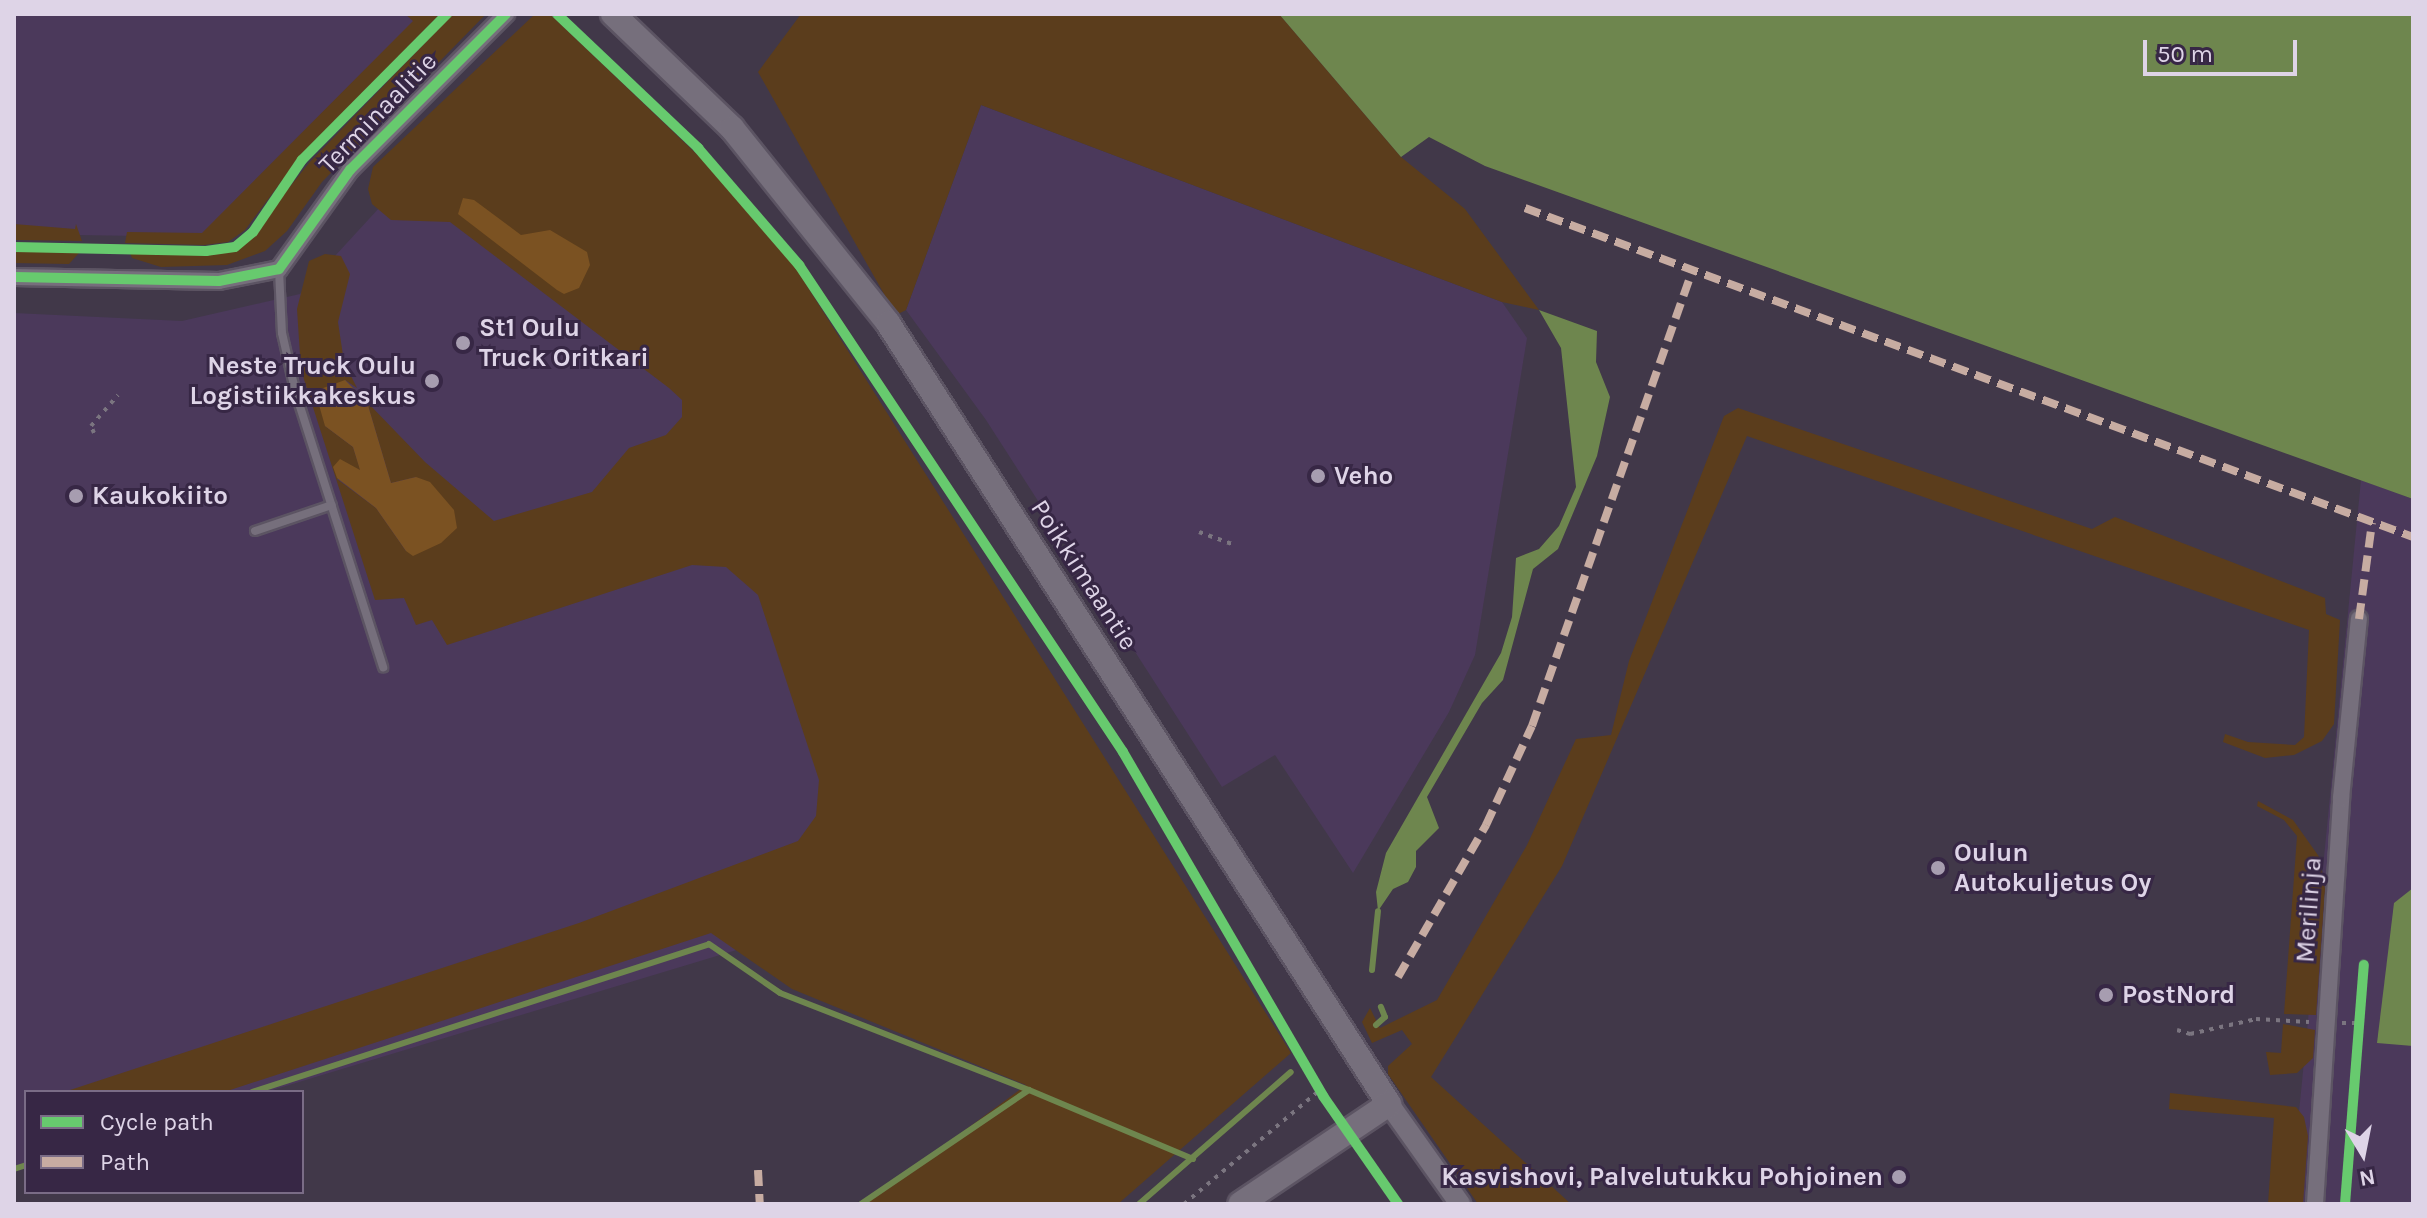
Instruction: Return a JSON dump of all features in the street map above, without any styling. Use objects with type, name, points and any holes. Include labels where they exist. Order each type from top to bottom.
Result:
[{"type":"main road","name":"Poikkimaantie","points":[[613,14],[732,128],[888,323],[1389,1104]]},
{"type":"main road","points":[[1240,1204],[1389,1104]]},
{"type":"street","name":"Terminaalitie","points":[[279,269],[350,170],[506,14]]},
{"type":"street","points":[[14,277],[219,281],[279,269]]},
{"type":"street","name":"Merilinja","points":[[2315,1204],[2325,1022],[2359,619]]},
{"type":"street","name":"Poikkimaantie","points":[[1389,1104],[1460,1204]]},
{"type":"lane","points":[[279,269],[282,333],[383,667]]},
{"type":"lane","points":[[255,531],[332,505]]},
{"type":"path","points":[[94,433],[91,426],[118,395]]},
{"type":"path","points":[[1199,532],[1235,545]]},
{"type":"path","points":[[2359,1038],[2361,1009]]},
{"type":"path","points":[[2177,1030],[2190,1034],[2256,1019],[2360,1023]]},
{"type":"path","points":[[1312,1077],[1347,1133]]},
{"type":"path","points":[[1184,1204],[1320,1090]]},
{"type":"shaded area","points":[[14,14],[422,14],[202,237],[14,234]]},
{"type":"shaded area","points":[[405,14],[440,14],[299,158],[245,230],[228,242],[204,245],[125,243],[127,232],[202,233],[413,21]]},
{"type":"shaded area","points":[[453,14],[486,14],[322,182],[287,231],[265,251],[227,265],[161,267],[132,258],[130,253],[212,255],[242,246],[309,163]]},
{"type":"shaded area","points":[[535,14],[550,14],[709,166],[795,267],[1291,1053],[1118,1204],[865,1204],[1026,1085],[792,989],[711,933],[230,1090],[70,1090],[579,923],[798,841],[816,816],[819,780],[758,595],[726,567],[692,565],[447,645],[432,620],[416,625],[404,598],[375,600],[301,370],[297,309],[309,261],[325,254],[341,256],[350,274],[338,322],[344,362],[357,388],[345,380],[325,426],[353,447],[361,472],[337,479],[376,508],[406,551],[416,477],[391,483],[367,402],[425,462],[494,521],[592,492],[629,448],[666,435],[682,417],[682,400],[450,222],[391,220],[372,204],[368,189],[373,167]]},
{"type":"shaded area","points":[[801,14],[1279,14],[1401,157],[1465,209],[1539,310],[1502,302],[981,105],[906,310],[896,315],[758,72]]},
{"type":"shaded area","points":[[1279,14],[2413,14],[2413,499],[1485,166],[1429,137],[1401,157]]},
{"type":"shaded area","points":[[516,59],[985,875],[273,1090],[24,1090],[24,1165],[14,1168],[14,313],[182,321],[300,294]]},
{"type":"shaded area","points":[[981,105],[1502,302],[1527,338],[1475,655],[1449,712],[1353,873],[1275,755],[1222,787],[986,420],[906,310]]},
{"type":"shaded area","points":[[463,198],[474,200],[521,235],[550,230],[587,252],[590,265],[579,288],[564,294],[557,290],[458,214]]},
{"type":"shaded area","points":[[14,224],[75,229],[76,224],[82,241],[14,240]]},
{"type":"shaded area","points":[[14,251],[79,253],[69,264],[14,263]]},
{"type":"shaded area","points":[[1539,310],[1597,331],[1596,362],[1610,397],[1597,456],[1558,549],[1533,569],[1503,680],[1482,703],[1427,797],[1439,828],[1416,851],[1416,867],[1408,882],[1393,889],[1378,911],[1376,892],[1386,853],[1501,653],[1512,617],[1516,558],[1539,549],[1559,526],[1576,487],[1561,348]]},
{"type":"shaded area","points":[[345,380],[367,402],[391,483],[416,477],[430,482],[454,510],[457,528],[441,543],[413,556],[406,551],[376,508],[337,478],[333,467],[340,459],[360,470],[353,447],[325,426],[315,391]]},
{"type":"shaded area","points":[[1738,408],[2092,529],[2115,517],[2325,598],[2326,614],[2340,620],[2334,724],[2322,741],[2294,755],[2265,758],[2223,742],[2225,734],[2248,742],[2295,745],[2304,737],[2309,630],[1747,436],[1562,866],[1431,1077],[1571,1204],[1478,1204],[1388,1074],[1388,1066],[1412,1044],[1402,1030],[1372,1043],[1362,1022],[1370,1008],[1380,1028],[1437,1000],[1527,845],[1576,739],[1611,735],[1629,661],[1724,416]]},
{"type":"shaded area","points":[[2361,480],[2413,499],[2413,1204],[2290,1204]]},
{"type":"shaded area","points":[[2258,801],[2293,820],[2320,858],[2325,889],[2316,1015],[2284,1014],[2297,836],[2284,820],[2257,806]]},
{"type":"shaded area","points":[[2413,888],[2413,1046],[2377,1043],[2394,903]]},
{"type":"shaded area","points":[[2283,1024],[2315,1030],[2313,1058],[2297,1073],[2270,1075],[2266,1052],[2281,1053]]},
{"type":"shaded area","points":[[2170,1093],[2296,1107],[2304,1117],[2308,1136],[2303,1204],[2268,1204],[2274,1118],[2169,1109]]},
{"type":"waterway","points":[[1372,970],[1378,911]]},
{"type":"waterway","points":[[258,1090],[709,944],[780,993],[1029,1090]]},
{"type":"waterway","points":[[1376,1025],[1385,1017],[1381,1007]]},
{"type":"waterway","points":[[1139,1204],[1291,1072]]},
{"type":"waterway","points":[[861,1204],[1029,1090],[1193,1159]]},
{"type":"waterway","points":[[14,1169],[24,1166]]},
{"type":"marked path","points":[[1525,208],[2413,537]]},
{"type":"marked path","points":[[1398,977],[1486,825],[1532,726],[1693,269]]},
{"type":"marked path","points":[[2359,619],[2372,523]]},
{"type":"marked path","points":[[758,1170],[760,1204]]},
{"type":"cycle path","points":[[14,247],[206,251],[235,247],[253,232],[302,160],[447,14]]},
{"type":"cycle path","points":[[14,277],[219,281],[279,269],[350,170],[506,14]]},
{"type":"cycle path","points":[[557,14],[698,148],[799,265],[1123,752],[1323,1096],[1398,1204]]},
{"type":"cycle path","points":[[2345,1204],[2364,965]]},
{"type":"place","name":"St1 Oulu Truck Oritkari","points":[[463,343]]},
{"type":"place","name":"Neste Truck Oulu Logistiikkakeskus","points":[[432,381]]},
{"type":"place","name":"Veho","points":[[1318,476]]},
{"type":"place","name":"Kaukokiito","points":[[76,496]]},
{"type":"place","name":"Oulun Autokuljetus Oy","points":[[1938,868]]},
{"type":"place","name":"PostNord","points":[[2106,995]]},
{"type":"place","name":"Kasvishovi, Palvelutukku Pohjoinen","points":[[1899,1177]]}]
